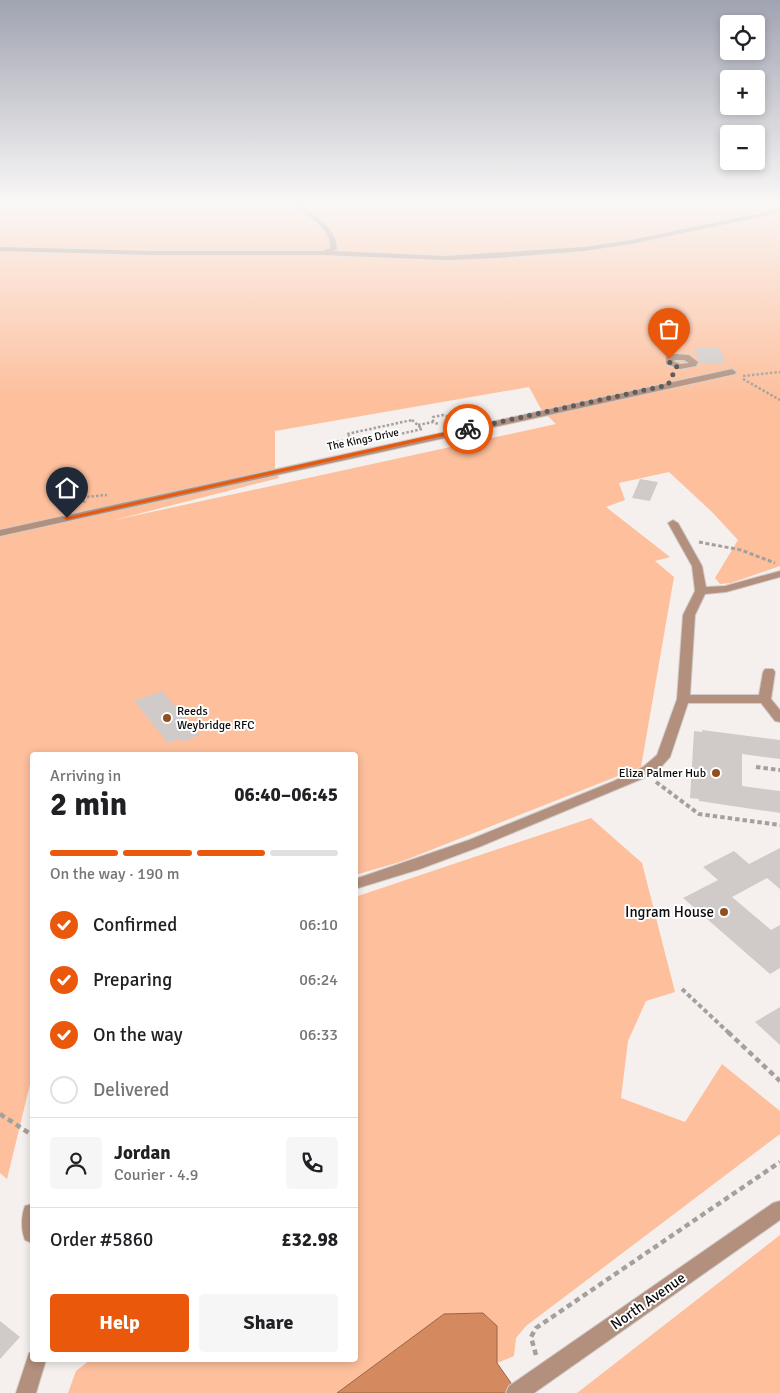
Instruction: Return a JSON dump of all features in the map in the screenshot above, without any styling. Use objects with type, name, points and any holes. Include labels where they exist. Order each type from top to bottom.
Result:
[{"type":"street","points":[[668,385],[677,366]]},
{"type":"street","name":"The Kings Drive","points":[[0,533],[732,372]]},
{"type":"street","points":[[358,883],[400,871],[555,810],[644,772],[664,757],[683,699],[689,615],[700,591],[697,566],[673,523]]},
{"type":"street","points":[[700,591],[726,589],[780,574]]},
{"type":"street","points":[[769,672],[765,698],[780,718]]},
{"type":"street","points":[[683,699],[765,698]]},
{"type":"street","name":"North Avenue","points":[[516,1393],[780,1208]]},
{"type":"street","points":[[26,1393],[35,1362]]},
{"type":"path","points":[[780,372],[739,376],[780,400]]},
{"type":"path","points":[[433,422],[433,417],[439,415],[451,418],[469,414]]},
{"type":"path","points":[[418,425],[433,422],[444,424],[451,422],[451,418]]},
{"type":"path","points":[[412,420],[422,429],[357,444],[352,438],[347,434],[412,420]]},
{"type":"path","points":[[332,443],[352,438]]},
{"type":"path","points":[[683,540],[740,550],[780,565]]},
{"type":"path","points":[[756,767],[780,770]]},
{"type":"path","points":[[644,772],[699,814],[780,825]]},
{"type":"path","points":[[682,989],[780,1081]]},
{"type":"path","points":[[0,1114],[30,1134]]},
{"type":"path","points":[[540,1377],[531,1337],[536,1328],[780,1162]]},
{"type":"shaded area","points":[[0,268],[780,268],[780,566],[731,583],[720,584],[715,578],[738,540],[712,512],[669,472],[619,483],[625,500],[606,507],[670,557],[655,561],[674,577],[641,767],[403,861],[358,874],[358,752],[30,752],[30,1084],[7,1179],[0,1173]],"holes":[[[529,387],[541,409],[556,424],[110,521],[279,478],[275,468],[275,431]]]},
{"type":"shaded area","points":[[591,818],[642,863],[675,992],[646,1001],[628,1041],[621,1098],[685,1122],[722,1064],[780,1111],[780,1134],[526,1326],[516,1338],[514,1356],[497,1363],[497,1326],[483,1313],[444,1314],[337,1393],[68,1393],[76,1371],[87,1362],[358,1362],[358,896]]},
{"type":"shaded area","points":[[780,1235],[780,1393],[577,1393]]},
{"type":"shaded area","points":[[483,1313],[497,1326],[497,1363],[518,1393],[337,1393],[444,1314]]},
{"type":"building","points":[[694,347],[720,348],[725,364],[700,363]]},
{"type":"building","points":[[640,479],[658,482],[650,501],[632,498]]},
{"type":"building","name":"Reeds Weybridge RFC","points":[[162,691],[200,735],[182,742],[180,739],[168,743],[134,701]]},
{"type":"building","name":"Eliza Palmer Hub","points":[[702,730],[780,740],[780,759],[742,754],[742,786],[780,791],[780,813],[690,798],[694,731],[702,732]]},
{"type":"building","name":"Ingram House","points":[[780,848],[780,889],[767,878],[732,897],[771,930],[780,925],[780,968],[770,974],[683,898],[718,880],[703,867],[734,851],[749,864]]},
{"type":"building","points":[[780,1007],[780,1045],[755,1022]]},
{"type":"building","points":[[0,1321],[20,1337],[0,1359]]},
{"type":"way so far","points":[[468,429],[668,385],[677,366],[670,363],[669,359]]},
{"type":"place","name":"Reeds Weybridge RFC","points":[[167,718]]},
{"type":"place","name":"Eliza Palmer Hub","points":[[716,773]]},
{"type":"place","name":"Ingram House","points":[[724,912]]},
{"type":"route","points":[[67,518],[468,429]]}]
